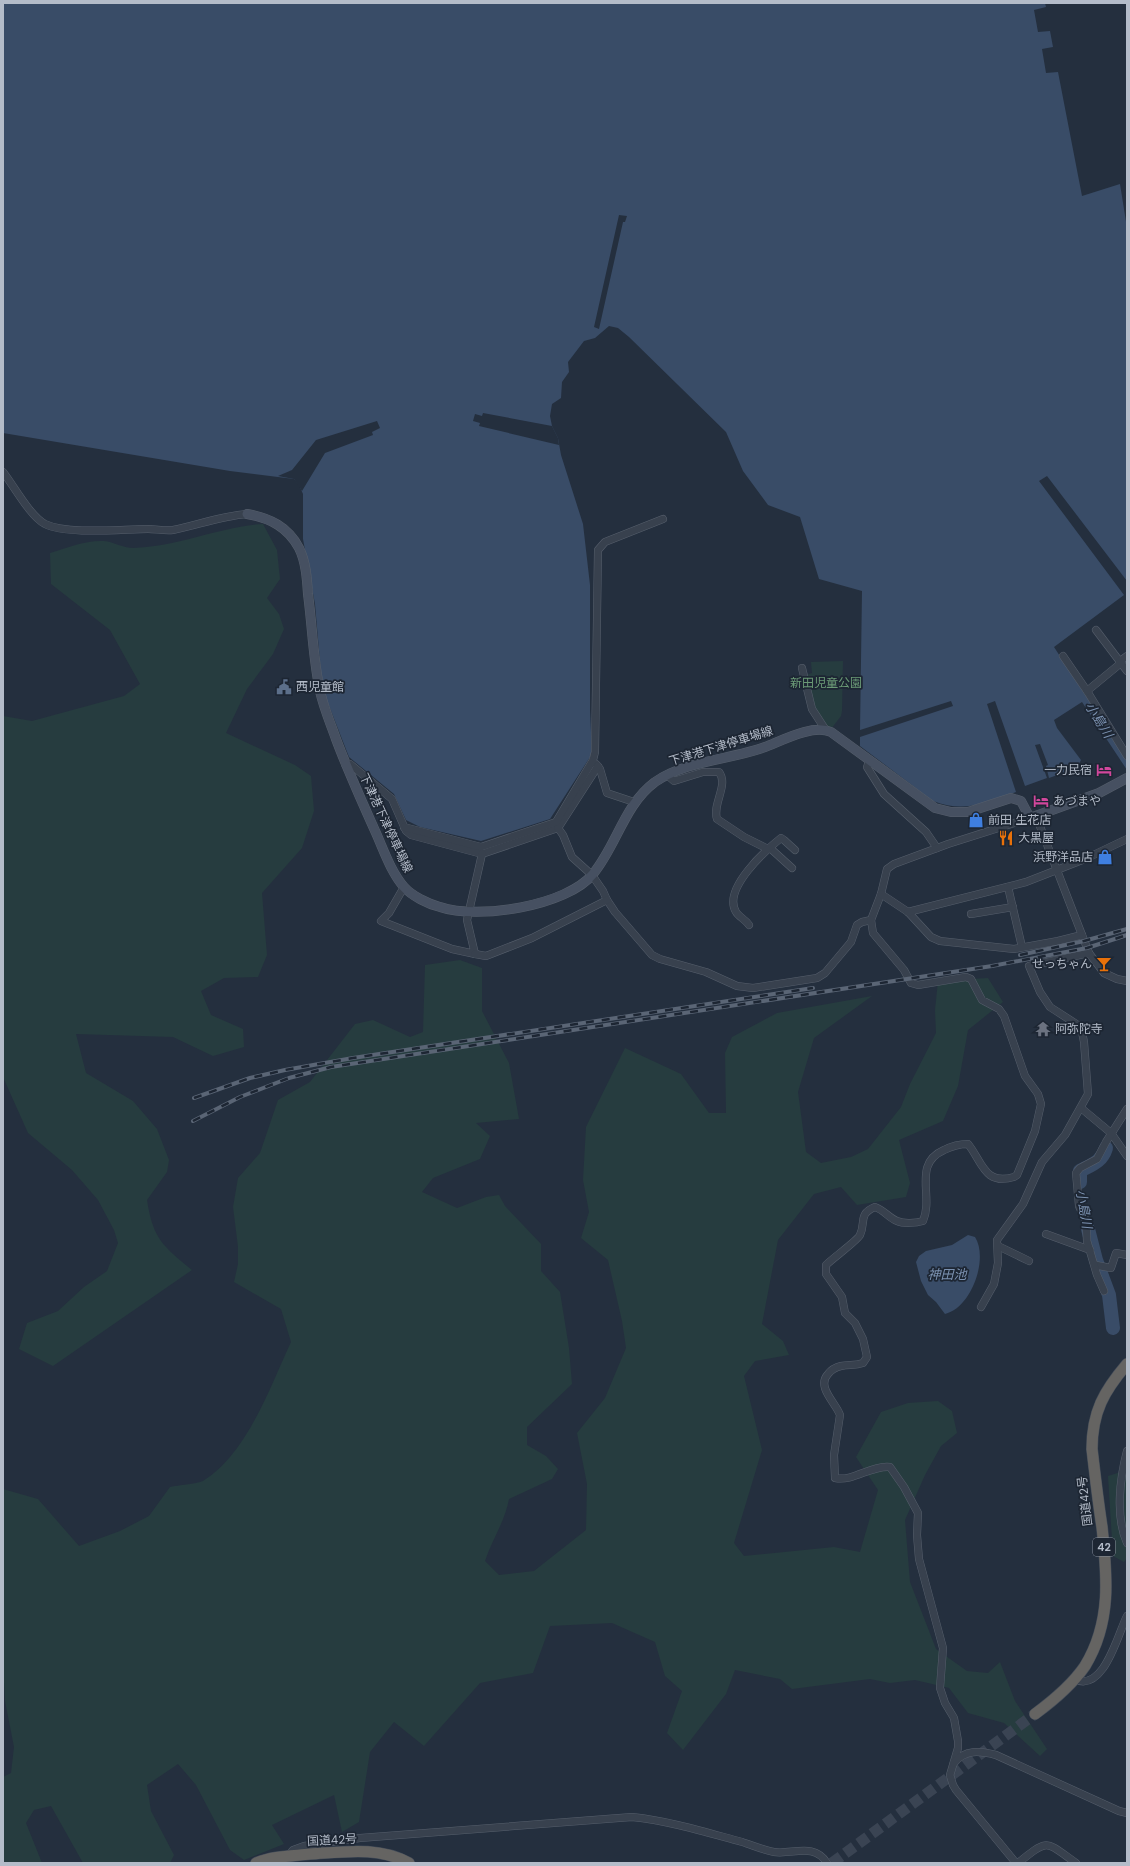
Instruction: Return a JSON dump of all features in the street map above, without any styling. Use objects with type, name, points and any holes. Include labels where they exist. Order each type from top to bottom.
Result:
[{"type":"highway","name":"国道42号","points":[[1035,1714],[1056,1698],[1074,1680],[1085,1665],[1095,1645],[1104,1619],[1107,1598],[1107,1570],[1092,1449],[1092,1432],[1095,1415],[1105,1393],[1127,1364]]},
{"type":"highway","name":"国道42号","points":[[256,1863],[288,1856],[358,1851],[381,1853],[409,1863]]},
{"type":"main road","name":"下津港下津停車場線","points":[[247,514],[263,517],[276,522],[291,536],[300,550],[306,569],[319,686],[327,714],[345,764],[392,869],[404,887],[418,898],[439,907],[455,911],[470,912],[512,909],[539,904],[564,894],[583,884],[592,875],[612,844],[634,802],[656,782],[667,775],[683,768],[764,747],[787,737],[825,729]]},
{"type":"main road","points":[[825,729],[935,808],[951,812],[968,812],[1011,798],[1016,799],[1024,805],[1033,817],[1098,793],[1127,778]]},
{"type":"street","points":[[3,472],[16,488],[31,513],[45,524],[61,528],[98,531],[171,530],[228,515],[247,514]]},
{"type":"street","points":[[634,802],[607,793],[596,763],[598,550],[605,542],[664,518]]},
{"type":"street","points":[[1096,630],[1127,672]]},
{"type":"street","points":[[1063,656],[1087,691],[1127,756]]},
{"type":"street","points":[[1087,691],[1127,656]]},
{"type":"street","points":[[802,668],[812,709],[825,729]]},
{"type":"street","points":[[870,760],[867,767],[884,794],[922,828],[937,848]]},
{"type":"street","points":[[404,827],[481,847],[556,822],[596,763]]},
{"type":"street","points":[[345,764],[350,764],[392,799],[406,831],[411,835],[482,854],[558,828],[596,763]]},
{"type":"street","points":[[667,775],[674,781],[704,772],[715,770],[719,772],[722,777],[722,784],[716,812],[717,818],[744,837],[769,849],[792,868]]},
{"type":"street","points":[[1076,1863],[1052,1846],[1045,1844],[1037,1847],[1017,1863],[952,1785],[950,1775],[958,1748],[958,1740],[954,1718],[945,1703],[940,1688],[943,1648],[919,1558],[917,1535],[918,1513],[904,1487],[890,1467],[876,1468],[841,1479],[835,1478],[834,1455],[840,1415],[829,1396],[824,1383],[826,1376],[831,1371],[841,1366],[854,1366],[863,1363],[867,1357],[864,1339],[855,1323],[845,1313],[842,1297],[826,1274],[826,1265],[836,1255],[857,1240],[860,1235],[863,1216],[868,1210],[875,1207],[882,1209],[897,1221],[915,1223],[923,1221],[926,1214],[925,1172],[929,1161],[935,1154],[959,1144],[968,1144],[987,1174],[997,1178],[1014,1178],[1017,1175],[1035,1131],[1041,1104],[1038,1094],[1025,1076],[1004,1016],[999,1009],[982,1000],[971,979],[966,977],[918,984],[912,983],[904,970],[873,933],[871,929],[871,920],[881,894],[887,869],[894,864],[937,848],[1033,817],[1057,869],[1089,953],[1104,973],[1117,979],[1127,981]]},
{"type":"street","points":[[558,828],[563,835],[572,857],[592,875],[603,891],[607,900],[652,955],[660,959],[706,972],[737,986],[753,988],[817,978],[825,973],[851,942],[857,925],[871,920]]},
{"type":"street","points":[[749,925],[736,911],[736,892],[750,867],[782,838],[795,850]]},
{"type":"street","points":[[908,912],[1008,887],[1085,859],[1127,839]]},
{"type":"street","points":[[475,954],[467,920],[482,854]]},
{"type":"street","points":[[404,887],[389,913],[382,921],[452,949],[486,956],[532,938],[607,900]]},
{"type":"street","points":[[1008,887],[1022,947]]},
{"type":"street","points":[[881,894],[908,912],[932,937],[940,941],[1014,949],[1082,935]]},
{"type":"street","points":[[971,914],[1013,907]]},
{"type":"street","points":[[981,1307],[994,1284],[998,1263],[997,1242],[999,1236],[1025,1200],[1042,1162],[1065,1135],[1081,1108],[1088,1090],[1084,1042],[1081,1027],[1050,1007],[1040,992],[1029,966],[1089,953]]},
{"type":"street","points":[[1081,1108],[1112,1133],[1127,1156]]},
{"type":"street","points":[[1104,1291],[1097,1275],[1086,1236],[1086,1221],[1078,1206],[1076,1173],[1080,1168],[1097,1159],[1127,1109]]},
{"type":"street","points":[[1046,1234],[1090,1250]]},
{"type":"street","points":[[998,1246],[1029,1261]]},
{"type":"street","points":[[1095,1265],[1111,1268],[1116,1252],[1127,1255]]},
{"type":"street","points":[[1127,1451],[1120,1487],[1122,1530],[1127,1543]]},
{"type":"street","points":[[1074,1680],[1079,1682],[1090,1680],[1102,1670],[1111,1656],[1127,1616]]},
{"type":"street","points":[[953,1765],[960,1756],[970,1752],[982,1752],[996,1755],[1119,1811],[1127,1813]]},
{"type":"street","points":[[288,1856],[293,1850],[304,1846],[360,1838],[632,1817],[660,1820],[775,1852],[802,1850],[814,1852],[824,1858],[827,1863]]},
{"type":"green space","points":[[263,524],[277,550],[280,579],[267,598],[279,614],[284,629],[273,654],[247,689],[226,733],[295,765],[311,776],[314,811],[302,848],[262,893],[267,955],[258,977],[224,978],[201,991],[211,1015],[243,1029],[244,1047],[213,1056],[173,1037],[76,1034],[86,1073],[133,1101],[157,1129],[169,1160],[167,1172],[147,1200],[149,1213],[152,1224],[161,1241],[192,1270],[53,1366],[19,1349],[27,1323],[58,1311],[84,1287],[107,1271],[118,1243],[114,1230],[98,1200],[72,1170],[28,1133],[3,1077],[3,716],[32,721],[124,696],[140,684],[110,630],[51,584],[50,553],[76,545],[97,541],[104,541],[129,548],[150,547],[230,529]]},
{"type":"green space","name":"新田児童公園","points":[[843,661],[842,711],[841,716],[831,729],[820,718],[816,711],[811,698],[806,675],[812,673],[811,662]]},
{"type":"green space","points":[[460,960],[482,968],[482,1011],[509,1063],[519,1119],[476,1123],[490,1136],[480,1159],[433,1178],[422,1192],[457,1208],[486,1197],[499,1195],[505,1206],[541,1244],[541,1271],[560,1292],[569,1348],[572,1384],[527,1427],[527,1445],[546,1456],[558,1469],[552,1479],[509,1499],[505,1515],[485,1561],[499,1575],[534,1571],[586,1530],[587,1484],[577,1433],[605,1398],[626,1348],[622,1321],[608,1260],[581,1238],[589,1212],[583,1180],[586,1127],[625,1048],[681,1074],[709,1113],[726,1113],[725,1053],[732,1037],[777,1013],[872,996],[814,1038],[798,1092],[806,1152],[821,1163],[851,1157],[868,1149],[901,1107],[910,1084],[936,1033],[935,1010],[938,981],[988,978],[1003,1002],[968,1030],[958,1086],[943,1121],[899,1140],[910,1183],[906,1197],[857,1205],[841,1187],[814,1194],[778,1240],[762,1324],[783,1341],[789,1355],[755,1361],[744,1376],[762,1450],[734,1543],[744,1556],[834,1547],[860,1552],[878,1490],[856,1457],[881,1412],[908,1403],[938,1401],[952,1411],[957,1433],[941,1446],[925,1475],[905,1520],[910,1582],[936,1649],[967,1671],[988,1673],[1000,1662],[1015,1701],[1047,1749],[1040,1756],[1004,1723],[968,1713],[949,1688],[915,1680],[890,1683],[870,1679],[792,1689],[780,1679],[735,1670],[726,1694],[683,1750],[667,1733],[682,1691],[665,1676],[655,1642],[612,1623],[550,1626],[533,1673],[480,1683],[424,1746],[394,1722],[370,1752],[359,1822],[342,1832],[334,1795],[272,1825],[284,1844],[244,1860],[230,1850],[196,1785],[178,1764],[147,1785],[151,1811],[174,1855],[170,1863],[83,1863],[51,1806],[34,1810],[26,1823],[42,1863],[3,1863],[3,1777],[11,1773],[14,1747],[5,1701],[3,1664],[3,1489],[38,1499],[79,1546],[120,1531],[149,1516],[170,1487],[203,1481],[219,1469],[232,1454],[245,1437],[256,1418],[291,1342],[281,1309],[234,1282],[238,1264],[238,1247],[233,1207],[238,1178],[260,1153],[278,1100],[310,1082],[355,1024],[373,1020],[410,1037],[423,1032],[425,965]]},
{"type":"green space","points":[[1127,1470],[1127,1558],[1124,1562],[1113,1556],[1108,1476]]},
{"type":"water","points":[[3,3],[1045,3],[1046,7],[1034,10],[1038,32],[1050,31],[1053,47],[1042,49],[1046,73],[1058,72],[1082,196],[1120,184],[1127,228],[1127,581],[1047,476],[1039,481],[1124,595],[1054,647],[1127,759],[1127,770],[1082,702],[1054,720],[1057,728],[1081,760],[1077,768],[1049,778],[1046,766],[1048,765],[1040,744],[1035,745],[1047,778],[1025,786],[995,701],[987,704],[1016,792],[995,800],[975,805],[944,805],[933,801],[860,746],[860,737],[953,706],[951,701],[860,730],[862,591],[819,579],[800,517],[768,505],[743,471],[726,432],[629,337],[618,328],[609,326],[595,338],[584,341],[568,362],[569,372],[562,382],[561,398],[552,404],[550,416],[552,426],[558,438],[561,455],[583,524],[590,585],[590,710],[592,754],[550,819],[481,841],[420,827],[406,820],[394,794],[349,757],[326,698],[321,673],[315,604],[303,539],[303,494],[299,485],[294,479],[230,471],[3,433]]},
{"type":"water","name":"神田池","points":[[968,1235],[975,1237],[979,1246],[979,1269],[970,1293],[963,1303],[954,1310],[945,1314],[936,1302],[928,1295],[921,1281],[916,1262],[919,1256],[926,1251],[952,1245]]},
{"type":"pier","points":[[619,215],[627,216],[625,222],[623,222],[599,329],[594,327]]},
{"type":"pier","points":[[483,413],[552,426],[558,438],[559,445],[479,426],[480,423],[473,421],[475,414],[482,416]]},
{"type":"pier","points":[[377,421],[380,428],[372,432],[373,435],[325,453],[302,491],[294,479],[278,476],[292,470],[316,440]]},
{"type":"waterway","name":"小島川","points":[[1080,1182],[1080,1171],[1099,1160],[1106,1148]]},
{"type":"waterway","name":"小島川","points":[[1088,1229],[1096,1260],[1109,1295],[1113,1328]]},
{"type":"tunnel","points":[[832,1863],[1035,1714]]},
{"type":"railway","points":[[1020,955],[1084,941],[1127,929]]},
{"type":"railway","points":[[193,1121],[240,1097],[289,1078],[331,1067],[992,966],[1087,948],[1127,935]]},
{"type":"railway","points":[[194,1098],[250,1078],[285,1070],[353,1058],[813,988]]},
{"type":"place","name":"西児童館","points":[[284,687]]},
{"type":"place","name":"一力民宿","points":[[1104,770]]},
{"type":"place","name":"あづまや","points":[[1041,801]]},
{"type":"place","name":"前田 生花店","points":[[976,820]]},
{"type":"place","name":"大黒屋","points":[[1006,838]]},
{"type":"place","name":"浜野洋品店","points":[[1105,857]]},
{"type":"place","name":"せっちゃん","points":[[1104,964]]},
{"type":"place","name":"阿弥陀寺","points":[[1043,1029]]}]
